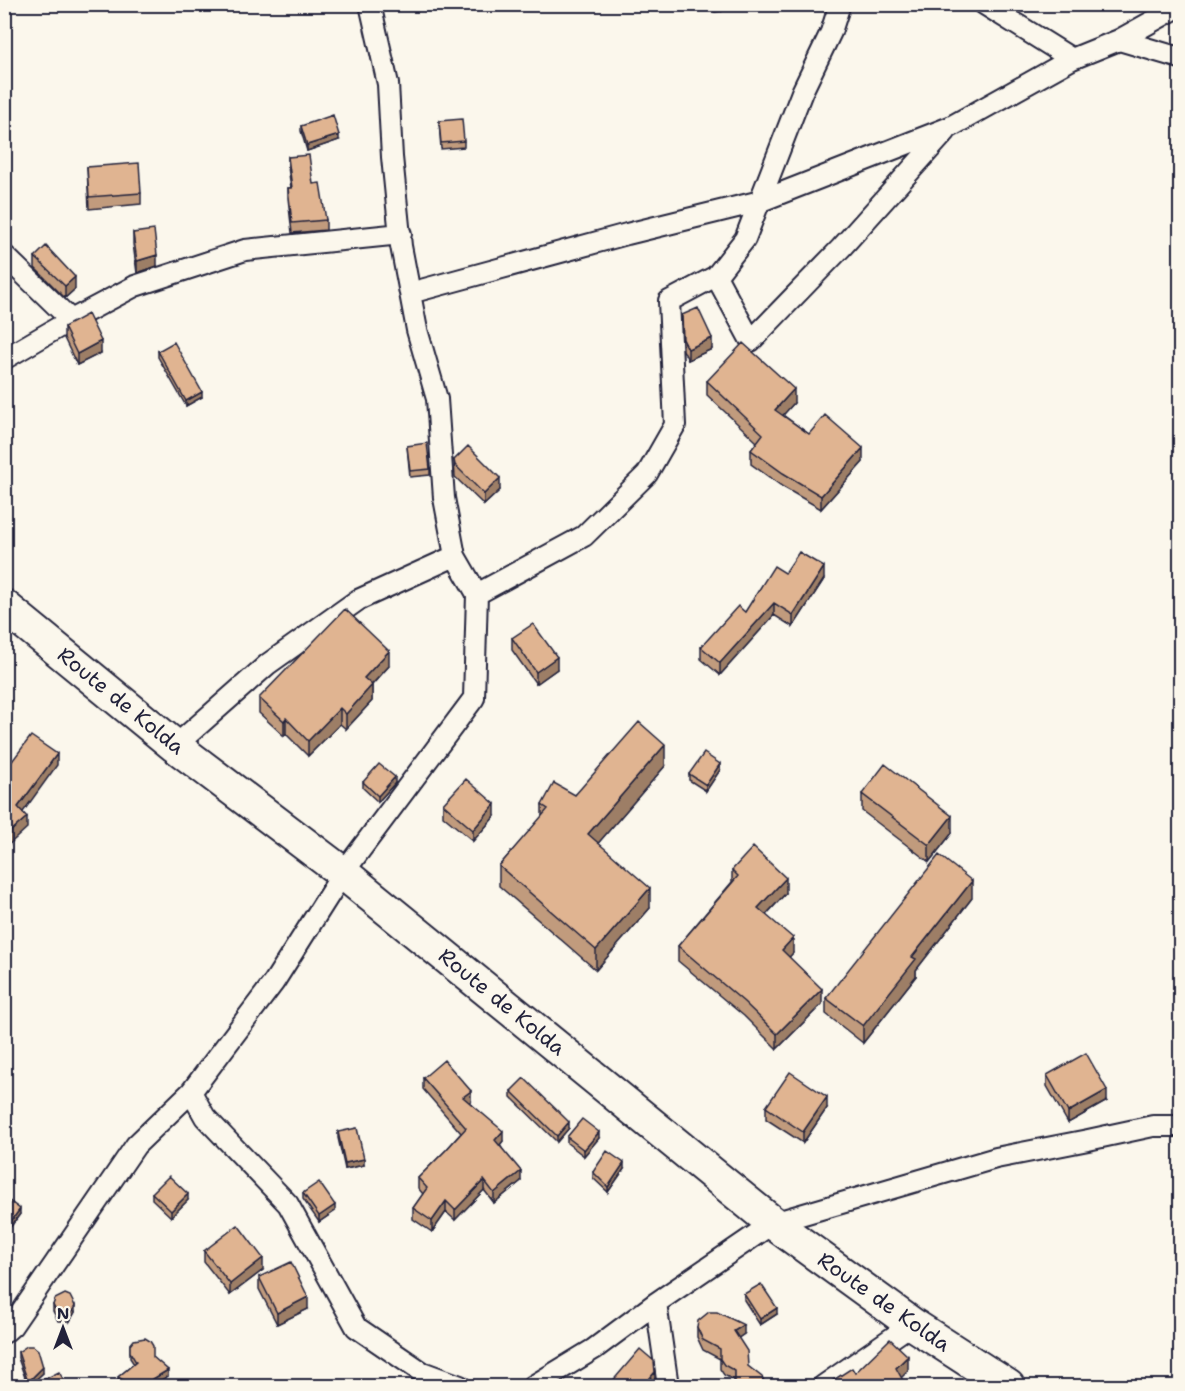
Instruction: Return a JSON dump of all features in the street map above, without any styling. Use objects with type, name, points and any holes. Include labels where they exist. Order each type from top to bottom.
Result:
[{"type":"main road","name":"Route de Kolda","points":[[4,606],[175,746],[344,873],[773,1223],[912,1324],[1004,1385]]},
{"type":"street","points":[[4,1332],[12,1326],[136,1145],[191,1092],[274,982],[344,873],[474,698],[477,594],[455,556],[444,498],[437,399],[417,330],[410,293],[392,157],[388,84],[370,4]]},
{"type":"street","points":[[477,594],[584,536],[648,474],[675,425],[669,301],[716,276],[745,239],[802,92],[831,32],[840,4]]},
{"type":"street","points":[[984,4],[1072,58]]},
{"type":"street","points":[[410,293],[627,234],[761,201],[950,127],[1072,58],[1119,40],[1180,6]]},
{"type":"street","points":[[1119,40],[1180,58]]},
{"type":"street","points":[[716,276],[751,341],[842,248],[950,127]]},
{"type":"street","points":[[4,359],[135,286],[245,250],[401,234]]},
{"type":"street","points":[[4,255],[71,320]]},
{"type":"street","points":[[175,746],[268,664],[358,600],[455,556]]},
{"type":"street","points":[[191,1092],[205,1117],[288,1204],[356,1327],[422,1372],[460,1386]]},
{"type":"street","points":[[533,1386],[594,1349],[656,1303],[773,1223],[996,1158],[1153,1126],[1180,1126]]},
{"type":"street","points":[[656,1303],[668,1386]]},
{"type":"street","points":[[824,1386],[912,1324]]},
{"type":"building","points":[[333,115],[339,135],[307,145],[301,126]]},
{"type":"building","points":[[462,119],[464,141],[441,143],[439,121]]},
{"type":"building","points":[[309,155],[313,184],[320,183],[326,220],[292,223],[288,188],[292,188],[288,157]]},
{"type":"building","points":[[139,163],[141,193],[89,197],[87,167]]},
{"type":"building","points":[[154,230],[157,255],[137,261],[133,233]]},
{"type":"building","points":[[46,246],[75,277],[65,286],[35,257]]},
{"type":"building","points":[[698,308],[712,338],[688,349],[683,339],[682,315]]},
{"type":"building","points":[[88,314],[101,341],[77,354],[64,327]]},
{"type":"building","points":[[174,342],[202,392],[186,401],[158,351]]},
{"type":"building","points":[[743,343],[794,389],[775,410],[809,434],[825,415],[863,448],[821,496],[751,450],[763,434],[707,381]]},
{"type":"building","points":[[427,443],[430,469],[410,471],[407,446]]},
{"type":"building","points":[[468,446],[500,478],[484,494],[455,465],[454,460]]},
{"type":"building","points":[[799,552],[824,567],[793,615],[774,603],[720,663],[701,647],[738,606],[745,612],[774,566],[785,573]]},
{"type":"building","points":[[345,609],[389,651],[364,678],[372,685],[346,714],[340,708],[308,741],[286,718],[284,721],[259,698]]},
{"type":"building","points":[[533,624],[557,657],[536,672],[512,638]]},
{"type":"building","points":[[639,722],[665,745],[588,834],[650,888],[596,950],[499,866],[548,809],[542,805],[554,783],[575,795]]},
{"type":"building","points":[[31,736],[57,754],[18,807],[27,817],[4,837],[4,772]]},
{"type":"building","points":[[704,753],[720,764],[706,785],[689,774]]},
{"type":"building","points":[[379,764],[395,777],[378,796],[363,782]]},
{"type":"building","points":[[885,764],[952,816],[929,845],[862,794]]},
{"type":"building","points":[[466,779],[495,804],[473,830],[443,804]]},
{"type":"building","points":[[753,847],[786,878],[758,908],[793,938],[782,950],[822,989],[777,1034],[744,1002],[678,946],[738,876],[732,870]]},
{"type":"building","points":[[939,855],[972,881],[912,957],[916,959],[863,1026],[826,998]]},
{"type":"building","points":[[1086,1053],[1107,1090],[1068,1112],[1047,1075]]},
{"type":"building","points":[[444,1060],[471,1091],[463,1097],[503,1131],[495,1140],[521,1171],[494,1193],[484,1180],[455,1210],[446,1201],[432,1221],[413,1208],[427,1188],[418,1178],[466,1128],[423,1078]]},
{"type":"building","points":[[790,1072],[827,1097],[803,1132],[766,1107]]},
{"type":"building","points":[[524,1078],[569,1122],[557,1136],[511,1091]]},
{"type":"building","points":[[582,1119],[599,1132],[584,1150],[567,1137]]},
{"type":"building","points":[[357,1128],[364,1159],[345,1163],[338,1132]]},
{"type":"building","points":[[607,1151],[624,1163],[608,1187],[593,1172]]},
{"type":"building","points":[[169,1176],[188,1194],[171,1211],[152,1193]]},
{"type":"building","points":[[319,1182],[335,1205],[319,1216],[303,1193]]},
{"type":"building","points":[[4,1197],[20,1209],[9,1224],[4,1220]]},
{"type":"building","points":[[238,1225],[263,1258],[230,1284],[204,1251]]},
{"type":"building","points":[[291,1262],[308,1297],[277,1313],[259,1277]]},
{"type":"building","points":[[761,1284],[777,1308],[760,1319],[744,1294]]},
{"type":"building","points":[[65,1294],[70,1296],[75,1306],[70,1315],[58,1315],[53,1305],[55,1299]]},
{"type":"building","points":[[709,1312],[717,1312],[744,1325],[734,1331],[747,1351],[748,1366],[762,1377],[765,1386],[735,1386],[735,1371],[724,1365],[720,1359],[720,1349],[703,1340],[697,1327],[698,1321]]},
{"type":"building","points":[[145,1338],[153,1346],[153,1357],[168,1370],[153,1379],[153,1386],[148,1383],[133,1386],[118,1377],[136,1362],[130,1352],[130,1345],[134,1340]]},
{"type":"building","points":[[890,1339],[908,1356],[896,1368],[906,1386],[836,1386],[832,1381],[852,1368],[855,1373]]},
{"type":"building","points":[[27,1346],[33,1346],[38,1350],[43,1367],[28,1382],[18,1352]]},
{"type":"building","points":[[640,1349],[654,1361],[655,1372],[643,1386],[613,1386],[610,1384]]},
{"type":"building","points":[[59,1372],[67,1386],[39,1386],[37,1383]]}]
